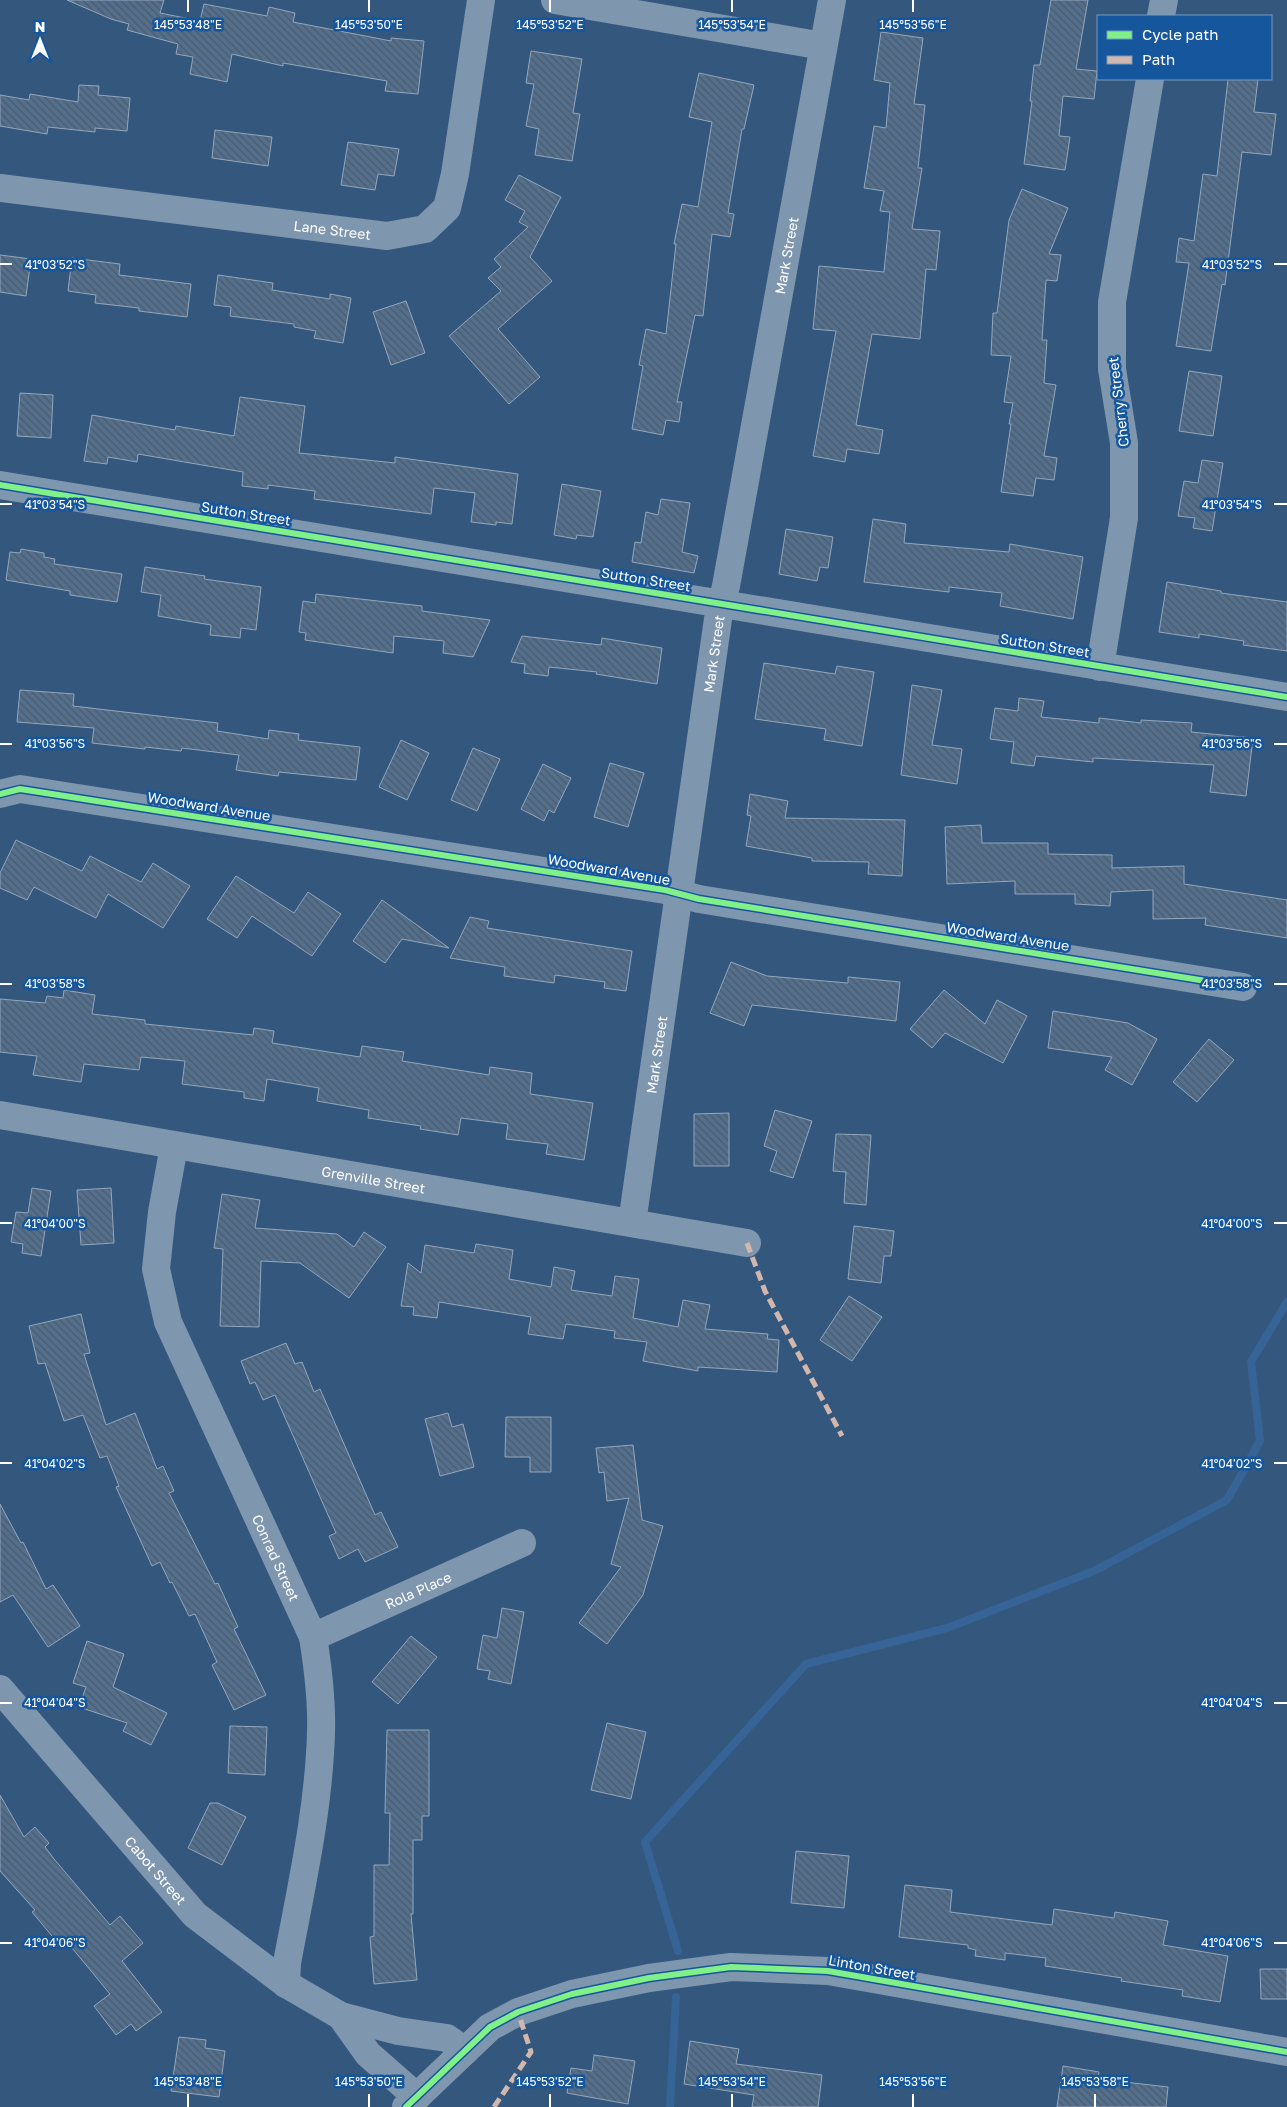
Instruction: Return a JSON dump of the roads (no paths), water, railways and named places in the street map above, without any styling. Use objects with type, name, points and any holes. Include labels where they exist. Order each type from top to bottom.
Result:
[{"type":"street","name":"Lane Street","points":[[0,188],[387,236],[425,229],[447,208],[481,0]]},
{"type":"street","points":[[555,0],[823,46]]},
{"type":"street","name":"Mark Street","points":[[632,1223],[722,604],[832,0]]},
{"type":"street","points":[[1161,15],[1164,0]]},
{"type":"street","name":"Cherry Street","points":[[1100,667],[1124,518],[1124,443],[1112,369],[1112,302],[1150,80]]},
{"type":"street","name":"Sutton Street","points":[[0,485],[1287,697]]},
{"type":"street","name":"Woodward Avenue","points":[[0,794],[20,789],[665,890],[680,895],[1243,987]]},
{"type":"street","name":"Grenville Street","points":[[0,1115],[747,1244]]},
{"type":"street","name":"Conrad Street","points":[[174,1146],[162,1212],[156,1269],[168,1322],[313,1637],[320,1682],[321,1733],[315,1793],[287,1963],[286,1984]]},
{"type":"street","name":"Rola Place","points":[[313,1637],[522,1543]]},
{"type":"street","name":"Cabot Street","points":[[0,1689],[196,1915],[286,1984],[342,2016],[398,2031],[447,2038],[465,2050]]},
{"type":"street","name":"Linton Street","points":[[412,2102],[490,2027],[518,2012],[572,1994],[649,1978],[730,1967],[828,1971],[1287,2052]]},
{"type":"street","name":"Cabot Street","points":[[342,2016],[368,2054],[412,2102]]},
{"type":"waterway","points":[[678,1951],[645,1842],[806,1664],[947,1628],[1094,1571],[1227,1500],[1260,1441],[1251,1362],[1287,1302]]},
{"type":"waterway","points":[[670,2107],[676,1997]]}]
